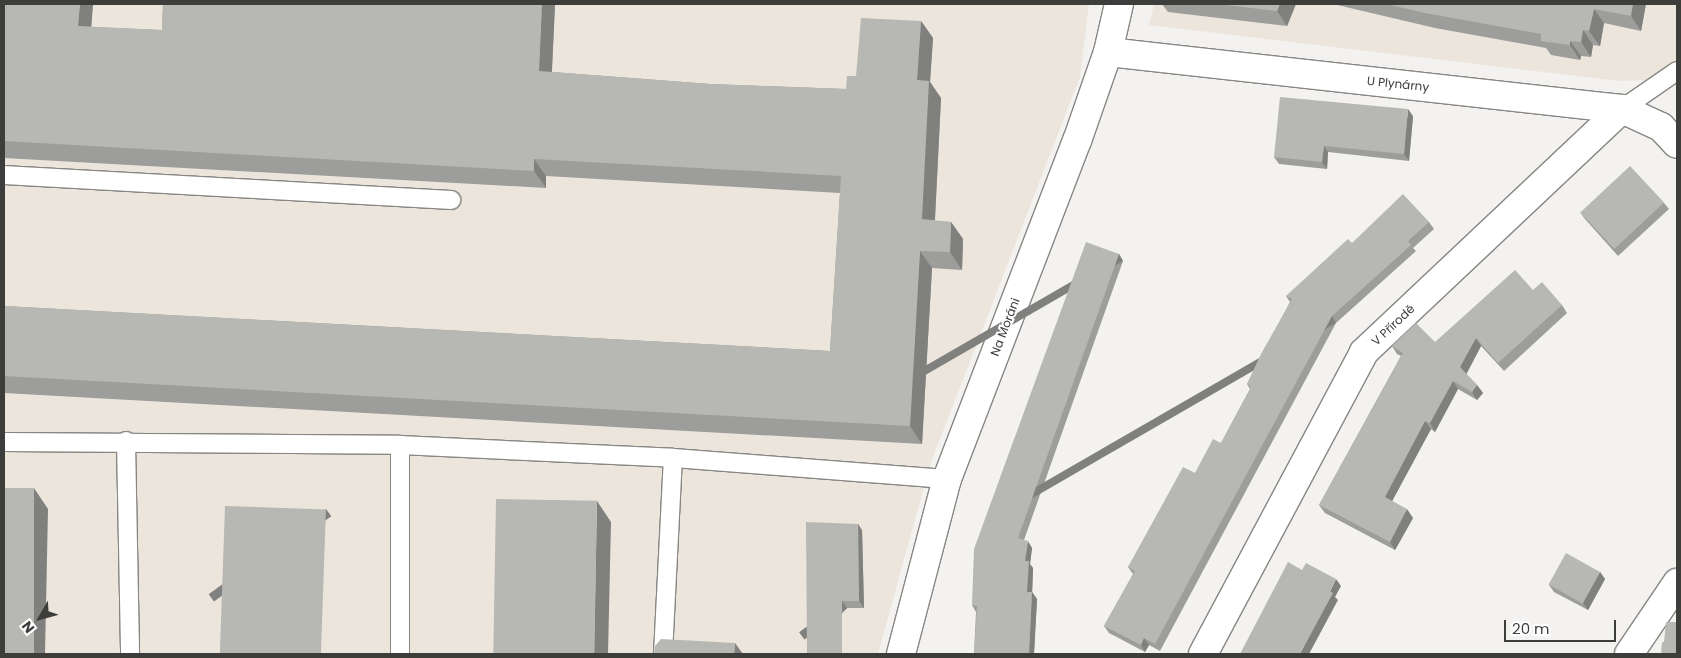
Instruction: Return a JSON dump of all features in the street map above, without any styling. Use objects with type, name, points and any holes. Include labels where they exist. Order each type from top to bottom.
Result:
[{"type":"street","name":"Na Moráni","points":[[901,654],[947,479],[1077,141],[1108,52],[1119,4]]},
{"type":"street","name":"U Plynárny","points":[[1108,52],[1622,109]]},
{"type":"street","points":[[1622,109],[1661,126],[1677,144]]},
{"type":"street","name":"V Přírodě","points":[[1202,654],[1364,352],[1622,109]]},
{"type":"street","points":[[1629,654],[1677,583]]},
{"type":"lane","points":[[1622,109],[1677,72]]},
{"type":"lane","points":[[4,175],[451,200]]},
{"type":"lane","points":[[4,442],[126,441],[400,445],[673,458],[947,479]]},
{"type":"lane","points":[[126,441],[130,654]]},
{"type":"lane","points":[[400,445],[400,654]]},
{"type":"lane","points":[[663,654],[673,458]]},
{"type":"shaded area","points":[[4,4],[1089,4],[1080,77],[930,465],[878,654],[4,654]]},
{"type":"shaded area","points":[[1154,4],[1677,4],[1677,79],[1619,81],[1149,25]]},
{"type":"building","points":[[4,4],[80,4],[78,26],[162,30],[163,4],[542,4],[539,71],[710,84],[846,89],[847,76],[856,76],[861,18],[921,21],[917,80],[929,81],[922,219],[951,222],[950,252],[920,251],[910,426],[4,376],[4,306],[830,351],[841,176],[534,159],[534,171],[4,141]]},
{"type":"building","points":[[1217,4],[1280,4],[1277,11]]},
{"type":"building","points":[[1386,4],[1633,4],[1631,16],[1594,9],[1589,31],[1583,30],[1581,42],[1570,41],[1570,45],[1541,41],[1541,34]]},
{"type":"building","points":[[1280,97],[1408,109],[1404,154],[1324,146],[1322,162],[1274,157]]},
{"type":"building","points":[[1630,166],[1664,203],[1614,249],[1580,212]]},
{"type":"building","points":[[1403,194],[1429,222],[1408,241],[1411,245],[1332,316],[1155,644],[1144,638],[1141,645],[1104,626],[1135,571],[1128,567],[1183,467],[1195,473],[1213,439],[1221,443],[1251,387],[1247,384],[1261,354],[1292,299],[1286,296],[1348,239],[1352,243]]},
{"type":"building","points":[[1086,242],[1119,254],[1018,538],[1028,541],[1025,561],[1029,561],[1027,592],[1032,592],[1029,654],[974,654],[977,606],[972,605],[974,549]]},
{"type":"building","points":[[1515,270],[1533,290],[1542,282],[1562,305],[1498,363],[1476,338],[1460,367],[1477,385],[1472,392],[1453,381],[1430,423],[1425,421],[1385,497],[1407,509],[1390,542],[1319,505],[1403,353],[1392,346],[1416,323],[1435,342]]},
{"type":"building","points":[[4,488],[34,488],[34,654],[4,654]]},
{"type":"building","points":[[496,499],[597,501],[594,654],[493,654]]},
{"type":"building","points":[[225,506],[326,510],[321,654],[220,654]]},
{"type":"building","points":[[806,522],[858,524],[859,601],[842,601],[842,654],[807,654]]},
{"type":"building","points":[[1566,553],[1600,572],[1583,603],[1549,584]]},
{"type":"building","points":[[1288,562],[1302,570],[1306,563],[1336,579],[1330,591],[1333,593],[1300,654],[1240,654]]},
{"type":"building","points":[[1666,622],[1677,622],[1677,654],[1661,654]]},
{"type":"building","points":[[661,639],[735,643],[734,654],[654,654],[655,646]]}]
